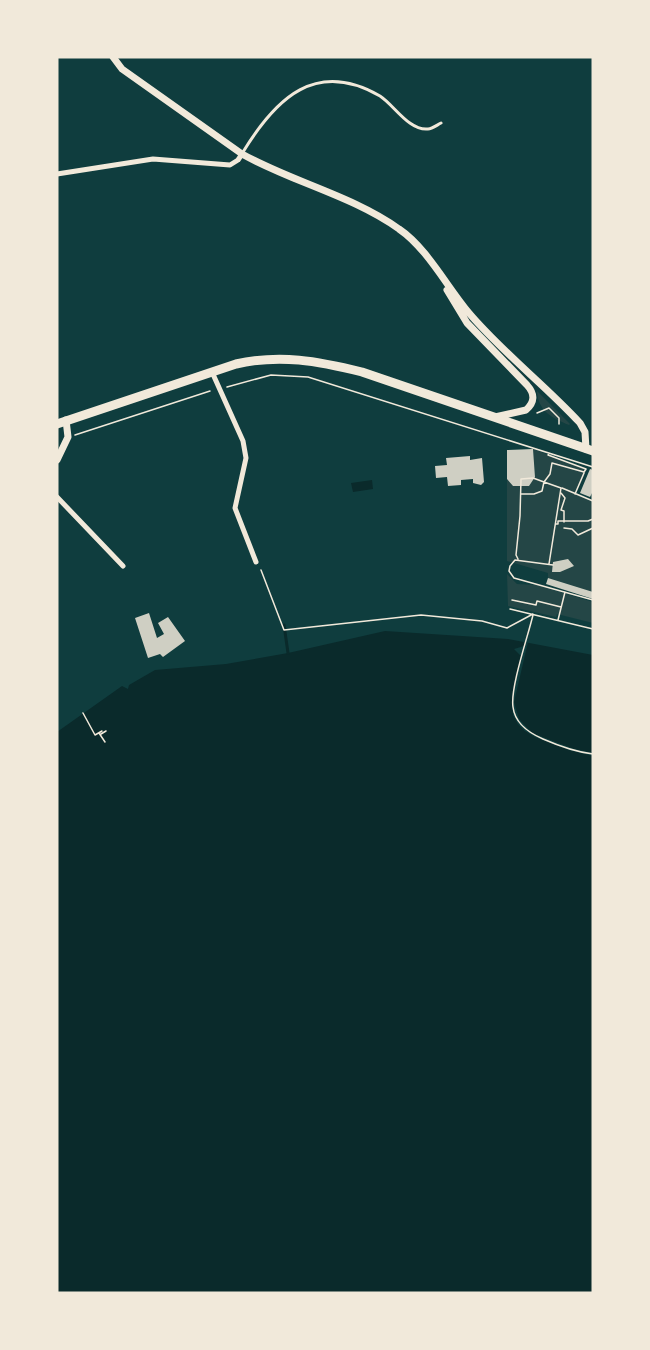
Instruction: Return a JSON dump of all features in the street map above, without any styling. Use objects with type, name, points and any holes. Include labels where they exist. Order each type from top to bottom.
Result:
[{"type":"main road","points":[[62,422],[236,364],[279,357],[324,363],[362,372],[590,450]]},
{"type":"street","points":[[113,57],[122,69],[242,154],[387,220],[406,234],[422,250],[479,324],[580,423],[590,450]]},
{"type":"street","points":[[57,174],[153,159],[230,165],[242,154]]},
{"type":"street","points":[[434,267],[467,322],[532,393],[532,401],[526,410],[495,417]]},
{"type":"street","points":[[212,372],[243,441],[246,458],[235,508],[256,561]]},
{"type":"street","points":[[57,459],[68,437],[62,422]]},
{"type":"street","points":[[57,497],[123,567]]},
{"type":"lane","points":[[242,154],[261,126],[294,93],[319,82],[338,80],[369,91],[381,97],[417,127],[429,129],[441,123]]},
{"type":"path","points":[[227,387],[271,375],[308,377],[593,467]]},
{"type":"path","points":[[79,435],[211,391]]},
{"type":"path","points":[[537,413],[549,408],[559,418],[559,424]]},
{"type":"path","points":[[549,452],[548,455],[586,469],[575,494]]},
{"type":"path","points":[[521,494],[534,494],[542,491],[544,482],[550,474],[552,463],[584,472]]},
{"type":"path","points":[[518,560],[516,555],[521,479],[533,478],[593,501]]},
{"type":"path","points":[[549,564],[561,488]]},
{"type":"path","points":[[561,492],[565,498],[565,505],[561,510],[564,511],[564,522]]},
{"type":"path","points":[[556,524],[558,521],[593,519]]},
{"type":"path","points":[[564,528],[573,529],[578,535],[593,528]]},
{"type":"path","points":[[553,565],[518,560],[512,563],[509,571],[514,578],[593,600]]},
{"type":"path","points":[[260,570],[284,630],[421,615],[482,621],[507,628],[533,614]]},
{"type":"path","points":[[558,620],[566,591]]},
{"type":"path","points":[[512,600],[536,605],[537,601],[561,607]]},
{"type":"path","points":[[510,609],[593,629]]},
{"type":"path","points":[[533,614],[513,697],[515,714],[522,726],[530,733],[571,750],[593,754]]},
{"type":"path","points":[[83,713],[95,735],[106,730]]},
{"type":"path","points":[[100,733],[105,742]]},
{"type":"shaded area","points":[[537,391],[569,425],[557,420],[543,409]]},
{"type":"shaded area","points":[[533,449],[587,469],[576,494],[593,502],[593,592],[548,578],[548,573],[507,561],[507,479],[513,486],[529,486],[535,477]]},
{"type":"shaded area","points":[[372,480],[373,489],[353,492],[351,483]]},
{"type":"shaded area","points":[[507,574],[517,584],[537,585],[593,602],[593,623],[508,606]]},
{"type":"shaded area","points":[[385,631],[508,639],[593,655],[593,1293],[57,1293],[57,732],[122,686],[128,689],[129,685],[155,670],[226,664],[288,653]]},
{"type":"pier","points":[[525,641],[528,642],[514,702],[519,719],[532,733],[574,749],[593,753],[593,756],[535,737],[518,724],[513,715],[512,697],[521,656],[514,649],[524,646]]},
{"type":"building","points":[[533,449],[535,477],[529,486],[513,486],[507,479],[507,450]]},
{"type":"building","points":[[470,456],[470,460],[482,458],[484,482],[481,485],[473,483],[473,479],[461,480],[461,485],[448,486],[447,477],[436,478],[435,466],[447,465],[446,458]]},
{"type":"building","points":[[590,469],[593,470],[593,491],[590,497],[580,493]]},
{"type":"building","points":[[568,559],[574,566],[560,572],[552,572],[553,562]]},
{"type":"building","points":[[548,578],[593,592],[593,599],[546,584]]},
{"type":"building","points":[[149,613],[157,638],[164,634],[158,623],[168,617],[185,641],[163,657],[160,654],[148,658],[135,618]]},
{"type":"waterway","points":[[284,625],[288,653]]}]
